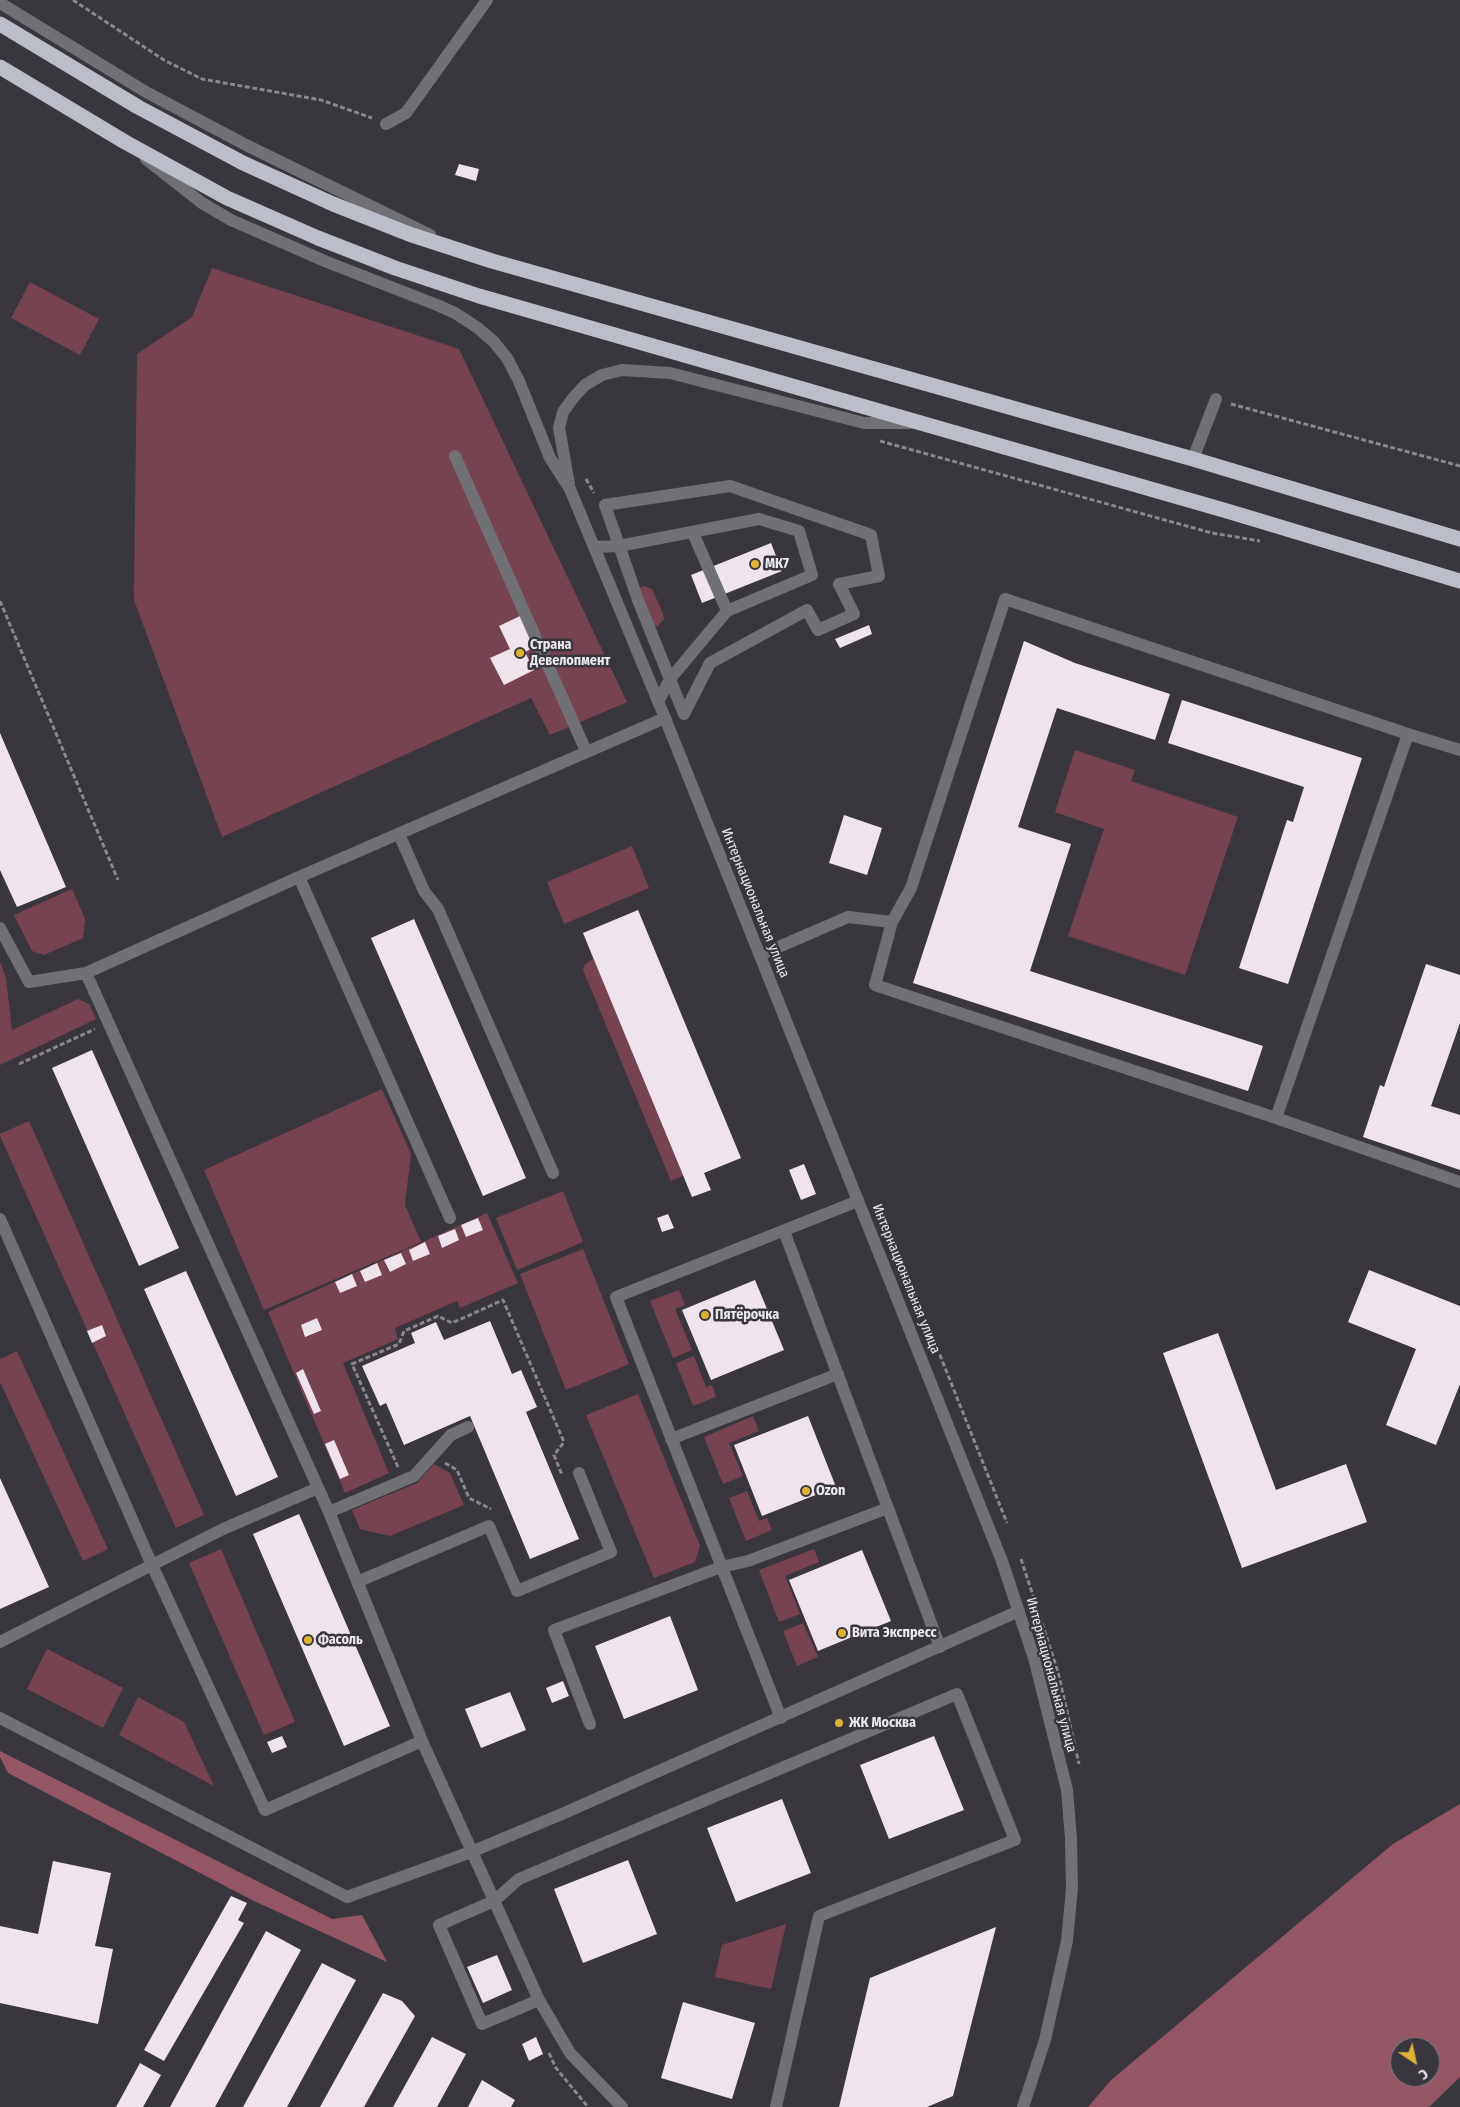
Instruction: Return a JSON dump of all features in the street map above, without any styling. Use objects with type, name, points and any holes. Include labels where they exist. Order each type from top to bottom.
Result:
[{"type":"highway","points":[[0,24],[138,107],[243,163],[341,208],[409,234],[492,261],[1193,459],[1460,539]]},
{"type":"highway","points":[[0,67],[125,142],[227,198],[318,238],[394,268],[479,296],[1217,508],[1460,581]]},
{"type":"street","points":[[5,0],[23,18]]},
{"type":"street","points":[[386,124],[406,113],[487,0]]},
{"type":"street","points":[[0,3],[146,92],[248,146],[399,220],[492,261]]},
{"type":"street","points":[[125,142],[202,203],[231,220],[327,262],[437,305],[455,313],[478,328],[494,342],[507,358],[519,381],[550,458],[570,489]]},
{"type":"street","points":[[570,489],[559,428],[563,412],[585,385],[602,376],[622,370],[670,373],[864,423],[917,422]]},
{"type":"street","points":[[1193,459],[1216,399]]},
{"type":"street","points":[[454,456],[586,751]]},
{"type":"street","points":[[730,486],[871,535],[879,576],[839,584],[854,614],[818,630],[807,610],[710,663],[684,714],[638,600],[620,546],[605,505],[730,486]]},
{"type":"street","name":"Интернациональная улица","points":[[570,489],[665,718],[995,1543],[1034,1658],[1067,1790],[1072,1888],[1065,1950],[1045,2040],[1023,2107]]},
{"type":"street","points":[[596,548],[620,546],[759,519],[799,531],[812,575],[727,611],[670,679],[658,702]]},
{"type":"street","points":[[693,533],[727,611]]},
{"type":"street","points":[[1460,750],[1005,599],[911,888],[892,922],[875,985],[1276,1118],[1460,1182]]},
{"type":"street","points":[[0,928],[29,982],[86,973],[299,877],[665,718]]},
{"type":"street","points":[[1276,1118],[1408,734]]},
{"type":"street","points":[[399,834],[424,892],[438,909],[553,1172]]},
{"type":"street","points":[[299,877],[450,1218]]},
{"type":"street","points":[[760,955],[848,917],[892,922]]},
{"type":"street","points":[[86,973],[329,1512],[422,1741],[539,2000],[570,2053],[622,2107]]},
{"type":"street","points":[[781,1718],[616,1297],[858,1201]]},
{"type":"street","points":[[0,1219],[152,1565],[265,1810],[422,1741]]},
{"type":"street","points":[[784,1231],[940,1646]]},
{"type":"street","points":[[671,1439],[838,1374]]},
{"type":"street","points":[[329,1512],[414,1476],[451,1435],[468,1427]]},
{"type":"street","points":[[357,1582],[488,1526],[517,1591],[611,1552],[579,1473]]},
{"type":"street","points":[[0,1642],[223,1529],[318,1488]]},
{"type":"street","points":[[590,1724],[554,1630],[721,1567],[748,1561],[888,1508]]},
{"type":"street","points":[[0,1718],[347,1897],[471,1852],[781,1718],[1019,1611]]},
{"type":"street","points":[[539,2000],[482,2024],[439,1925],[494,1901],[519,1879],[957,1694],[1015,1840],[820,1916],[776,2107]]},
{"type":"path","points":[[73,0],[164,60],[202,78],[322,100],[386,124]]},
{"type":"path","points":[[1216,399],[1460,466]]},
{"type":"path","points":[[0,601],[118,880]]},
{"type":"path","points":[[19,1064],[95,1028],[99,1038]]},
{"type":"path","points":[[548,2050],[556,2068],[588,2107]]},
{"type":"shaded area","points":[[212,268],[459,349],[627,702],[550,735],[531,698],[222,837],[134,600],[137,354],[192,317]]},
{"type":"shaded area","points":[[30,282],[99,319],[80,355],[11,318]]},
{"type":"shaded area","points":[[644,586],[652,589],[663,613],[664,619],[658,626],[653,626],[640,588]]},
{"type":"shaded area","points":[[1075,750],[1135,770],[1131,781],[1238,817],[1185,975],[1068,936],[1104,829],[1055,812]]},
{"type":"shaded area","points":[[632,846],[649,888],[564,924],[547,882]]},
{"type":"shaded area","points":[[72,889],[85,919],[83,938],[44,955],[32,951],[14,915]]},
{"type":"shaded area","points":[[638,910],[671,989],[616,1012],[683,1176],[671,1181],[583,970],[585,964],[593,959],[583,933]]},
{"type":"shaded area","points":[[0,962],[6,978],[12,1030],[78,999],[89,1004],[96,1019],[0,1065]]},
{"type":"shaded area","points":[[382,1089],[411,1154],[405,1205],[421,1242],[264,1310],[204,1170]]},
{"type":"shaded area","points":[[29,1121],[204,1515],[176,1528],[0,1136],[0,1134]]},
{"type":"shaded area","points":[[563,1191],[583,1242],[517,1270],[496,1218]]},
{"type":"shaded area","points":[[487,1213],[518,1283],[460,1308],[457,1301],[395,1328],[398,1339],[343,1363],[389,1473],[345,1493],[268,1312]]},
{"type":"shaded area","points":[[583,1249],[629,1364],[566,1390],[520,1274]]},
{"type":"shaded area","points":[[679,1290],[685,1305],[675,1309],[692,1350],[673,1358],[650,1301]]},
{"type":"shaded area","points":[[17,1351],[108,1549],[83,1561],[0,1382],[0,1359]]},
{"type":"shaded area","points":[[694,1356],[706,1387],[712,1385],[716,1397],[693,1406],[676,1363]]},
{"type":"shaded area","points":[[638,1394],[700,1546],[695,1562],[654,1578],[586,1415]]},
{"type":"shaded area","points":[[753,1416],[759,1431],[729,1443],[743,1476],[723,1484],[704,1437]]},
{"type":"shaded area","points":[[434,1464],[450,1473],[464,1505],[390,1536],[360,1529],[352,1510],[417,1483]]},
{"type":"shaded area","points":[[747,1491],[759,1521],[767,1518],[772,1530],[746,1541],[729,1498]]},
{"type":"shaded area","points":[[221,1549],[295,1722],[264,1735],[189,1563]]},
{"type":"shaded area","points":[[814,1549],[819,1562],[785,1576],[800,1614],[779,1622],[759,1570]]},
{"type":"shaded area","points":[[803,1623],[818,1657],[797,1666],[783,1631]]},
{"type":"shaded area","points":[[47,1649],[123,1688],[103,1728],[27,1689]]},
{"type":"shaded area","points":[[138,1697],[184,1722],[214,1786],[119,1735]]},
{"type":"shaded area","points":[[0,1751],[332,1919],[362,1915],[387,1962],[252,1900],[8,1773],[0,1757]]},
{"type":"shaded area","points":[[1460,1804],[1460,2077],[1429,2107],[1088,2107],[1111,2080],[1393,1844]]},
{"type":"shaded area","points":[[786,1924],[771,1989],[715,1977],[722,1945]]},
{"type":"building","points":[[459,164],[479,169],[476,181],[455,175]]},
{"type":"building","points":[[771,543],[782,571],[702,603],[691,575]]},
{"type":"building","points":[[520,616],[535,647],[525,652],[534,670],[504,685],[490,658],[510,649],[499,626]]},
{"type":"building","points":[[869,625],[872,634],[840,648],[835,639]]},
{"type":"building","points":[[1024,641],[1075,663],[1170,694],[1155,740],[1057,708],[1018,827],[1071,844],[1030,971],[1263,1046],[1248,1091],[913,983]]},
{"type":"building","points":[[1182,700],[1362,758],[1288,984],[1239,968],[1287,820],[1293,822],[1304,787],[1168,743]]},
{"type":"building","points":[[0,733],[66,887],[17,907],[0,870]]},
{"type":"building","points":[[844,815],[882,828],[867,875],[829,863]]},
{"type":"building","points":[[638,910],[741,1158],[704,1173],[711,1190],[692,1197],[583,933]]},
{"type":"building","points":[[414,919],[526,1178],[483,1196],[371,938]]},
{"type":"building","points":[[1426,964],[1460,975],[1460,1023],[1431,1106],[1460,1115],[1460,1170],[1363,1137],[1380,1085],[1384,1087]]},
{"type":"building","points":[[92,1050],[179,1248],[139,1266],[52,1068]]},
{"type":"building","points":[[804,1164],[816,1194],[801,1200],[789,1170]]},
{"type":"building","points":[[668,1214],[674,1228],[662,1232],[657,1218]]},
{"type":"building","points":[[478,1218],[483,1230],[466,1237],[461,1225]]},
{"type":"building","points":[[455,1229],[459,1240],[442,1248],[438,1236]]},
{"type":"building","points":[[425,1242],[430,1254],[413,1261],[409,1250]]},
{"type":"building","points":[[401,1253],[406,1264],[390,1272],[384,1260]]},
{"type":"building","points":[[377,1263],[382,1275],[365,1282],[360,1271]]},
{"type":"building","points":[[1369,1270],[1460,1306],[1460,1384],[1436,1445],[1386,1425],[1416,1349],[1348,1322]]},
{"type":"building","points":[[186,1271],[278,1477],[236,1496],[144,1289]]},
{"type":"building","points":[[352,1274],[357,1286],[340,1293],[335,1282]]},
{"type":"building","points":[[755,1280],[784,1350],[711,1380],[682,1310]]},
{"type":"building","points":[[317,1318],[322,1330],[305,1337],[301,1325]]},
{"type":"building","points":[[490,1321],[512,1374],[521,1370],[537,1407],[526,1412],[579,1539],[530,1559],[470,1416],[404,1445],[386,1403],[380,1406],[362,1366],[415,1343],[411,1333],[436,1322],[444,1340]]},
{"type":"building","points":[[102,1325],[106,1336],[92,1343],[87,1331]]},
{"type":"building","points":[[1218,1333],[1276,1490],[1346,1464],[1367,1522],[1242,1568],[1163,1353]]},
{"type":"building","points":[[303,1369],[321,1411],[314,1414],[296,1373]]},
{"type":"building","points":[[808,1416],[836,1487],[762,1516],[734,1445]]},
{"type":"building","points":[[334,1440],[349,1475],[340,1479],[325,1444]]},
{"type":"building","points":[[0,1478],[49,1587],[0,1609]]},
{"type":"building","points":[[299,1514],[390,1726],[344,1746],[253,1534]]},
{"type":"building","points":[[862,1550],[891,1621],[818,1651],[789,1580]]},
{"type":"building","points":[[670,1616],[698,1690],[624,1719],[595,1646]]},
{"type":"building","points":[[563,1681],[569,1696],[552,1703],[546,1688]]},
{"type":"building","points":[[510,1692],[526,1730],[481,1748],[465,1709]]},
{"type":"building","points":[[282,1736],[287,1747],[272,1753],[267,1742]]},
{"type":"building","points":[[934,1736],[964,1810],[889,1839],[860,1765]]},
{"type":"building","points":[[782,1799],[811,1873],[736,1902],[707,1828]]},
{"type":"building","points":[[628,1860],[657,1934],[583,1963],[554,1889]]},
{"type":"building","points":[[53,1861],[111,1873],[95,1946],[113,1949],[98,2024],[0,2003],[0,1926],[38,1934]]},
{"type":"building","points":[[231,1896],[247,1903],[238,1920],[244,1923],[164,2061],[144,2050]]},
{"type":"building","points":[[996,1927],[953,2096],[927,2107],[839,2107],[870,1978]]},
{"type":"building","points":[[266,1931],[301,1950],[215,2107],[170,2107]]},
{"type":"building","points":[[497,1955],[512,1990],[483,2003],[467,1967]]},
{"type":"building","points":[[322,1963],[356,1980],[287,2107],[243,2107]]},
{"type":"building","points":[[383,1993],[402,2001],[415,2016],[364,2107],[320,2107]]},
{"type":"building","points":[[683,2002],[755,2023],[732,2099],[661,2078]]},
{"type":"building","points":[[432,2037],[466,2054],[437,2107],[393,2107]]},
{"type":"building","points":[[536,2037],[543,2054],[529,2061],[522,2044]]},
{"type":"building","points":[[140,2063],[161,2075],[143,2107],[116,2107]]},
{"type":"building","points":[[482,2080],[515,2100],[511,2107],[468,2107]]},
{"type":"place","name":"МК7","points":[[755,564]]},
{"type":"place","name":"Страна Девелопмент","points":[[520,653]]},
{"type":"place","name":"Пятёрочка","points":[[705,1315]]},
{"type":"place","name":"Ozon","points":[[806,1491]]},
{"type":"place","name":"Вита Экспресс","points":[[842,1633]]},
{"type":"place","name":"Фасоль","points":[[308,1640]]},
{"type":"place","name":"ЖК Москва","points":[[839,1723]]}]
